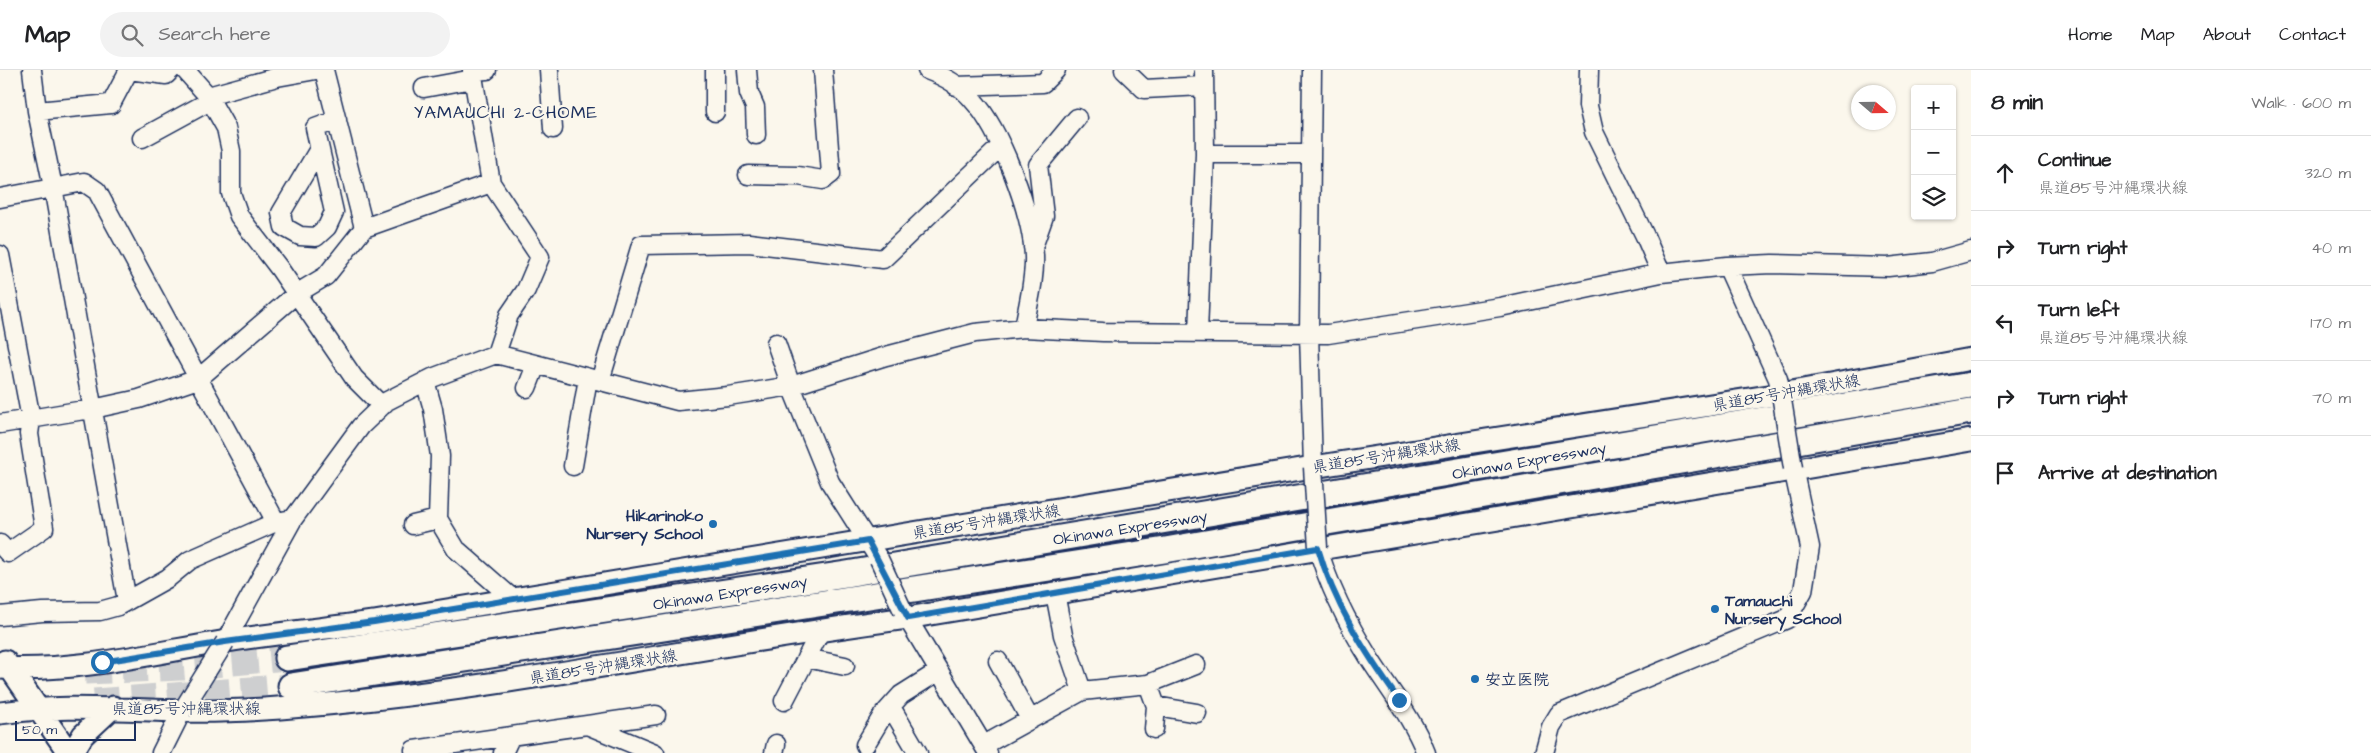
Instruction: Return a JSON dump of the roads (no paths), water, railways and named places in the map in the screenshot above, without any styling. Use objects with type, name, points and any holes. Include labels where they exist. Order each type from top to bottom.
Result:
[{"type":"highway","name":"Okinawa Expressway","points":[[287,658],[846,574],[1971,385]]},
{"type":"highway","name":"Okinawa Expressway","points":[[291,686],[1165,550],[1971,412]]},
{"type":"main road","name":"県道85号沖縄環状線","points":[[4,664],[38,670],[78,666],[225,642],[374,622],[1313,467],[1781,394],[1971,359]]},
{"type":"main road","name":"県道85号沖縄環状線","points":[[0,713],[38,708],[113,708],[182,711],[316,705],[451,690],[905,615],[1055,593],[1793,468],[1971,440]]},
{"type":"main road","points":[[4,664],[38,708],[64,746],[66,753]]},
{"type":"main road","points":[[72,753],[82,735],[113,708]]},
{"type":"street","points":[[32,70],[37,111],[53,187],[128,601]]},
{"type":"street","points":[[37,111],[111,104],[128,70],[166,75],[171,70]]},
{"type":"street","points":[[185,70],[209,98],[226,128],[231,151],[231,193],[239,216],[354,378],[382,406]]},
{"type":"street","points":[[142,138],[209,98],[277,77],[316,70]]},
{"type":"street","points":[[324,70],[364,228]]},
{"type":"street","points":[[549,70],[553,129]]},
{"type":"street","points":[[715,70],[715,112]]},
{"type":"street","points":[[747,70],[749,93],[755,107],[756,134]]},
{"type":"street","points":[[748,175],[798,176],[822,180],[831,174],[823,70]]},
{"type":"street","points":[[927,70],[956,86],[971,98],[985,116],[1013,171],[1033,247],[1034,273],[1024,328]]},
{"type":"street","points":[[956,86],[1042,84],[1056,70]]},
{"type":"street","points":[[1124,70],[1144,89],[1204,78],[1204,154],[1198,333]]},
{"type":"street","points":[[1312,70],[1309,333],[1313,467],[1318,548],[1324,571],[1355,635],[1411,720],[1426,753]]},
{"type":"street","points":[[1589,70],[1588,106],[1594,132],[1646,236],[1660,272]]},
{"type":"street","points":[[424,88],[476,72],[490,183],[540,257],[526,290],[509,314],[496,354]]},
{"type":"street","points":[[1033,247],[1044,216],[1038,165],[1077,118]]},
{"type":"street","points":[[319,149],[315,128],[337,120]]},
{"type":"street","points":[[573,466],[594,379],[641,245],[748,243],[883,259],[1001,146]]},
{"type":"street","points":[[1204,154],[1311,154]]},
{"type":"street","points":[[0,198],[84,182],[97,192],[276,522]]},
{"type":"street","points":[[0,424],[94,409],[139,399],[198,379],[296,294],[326,276],[364,228],[490,183]]},
{"type":"street","points":[[162,753],[182,711],[225,642],[293,519],[361,426],[382,406],[425,381],[496,354],[678,401],[728,396],[791,386],[926,345],[975,333],[1024,328],[1103,332],[1328,334],[1500,307],[1660,272],[1727,266],[1816,264],[1888,267],[1932,262],[1971,252]]},
{"type":"street","points":[[0,255],[6,322],[31,419],[29,434],[44,528],[8,553],[0,544]]},
{"type":"street","points":[[1544,753],[1551,727],[1559,714],[1787,619],[1803,591],[1810,548],[1793,468],[1778,379],[1727,266]]},
{"type":"street","points":[[776,343],[791,386],[830,482],[868,541],[905,615],[986,749],[1030,719],[1082,691],[1148,684],[1196,665]]},
{"type":"street","points":[[527,388],[536,364]]},
{"type":"street","points":[[425,381],[433,409],[440,456],[438,519],[456,548],[513,599]]},
{"type":"street","points":[[0,616],[42,612],[100,611],[128,601],[168,578],[190,560],[276,522],[293,519]]},
{"type":"street","points":[[413,525],[438,519]]},
{"type":"street","points":[[1055,593],[1064,635],[1082,691]]},
{"type":"street","points":[[784,701],[821,630]]},
{"type":"street","points":[[806,658],[845,666]]},
{"type":"street","points":[[998,661],[1030,719]]},
{"type":"street","points":[[865,745],[901,695],[939,671]]},
{"type":"street","points":[[1148,684],[1156,706],[1154,729]]},
{"type":"street","points":[[1156,706],[1197,712]]},
{"type":"street","points":[[891,707],[918,753]]},
{"type":"street","points":[[421,753],[414,750],[656,715]]},
{"type":"street","points":[[587,725],[655,753]]},
{"type":"street","points":[[503,753],[512,736]]},
{"type":"tunnel","points":[[85,672],[181,668],[287,658]]},
{"type":"tunnel","points":[[94,701],[291,686]]},
{"type":"place","name":"Hikarinoko Nursery School","points":[[713,524]]},
{"type":"place","name":"Tamauchi Nursery School","points":[[1715,609]]},
{"type":"place","name":"安立医院","points":[[1475,679]]},
{"type":"district","name":"YAMAUCHI 2-CHOME","points":[[506,112]]}]
